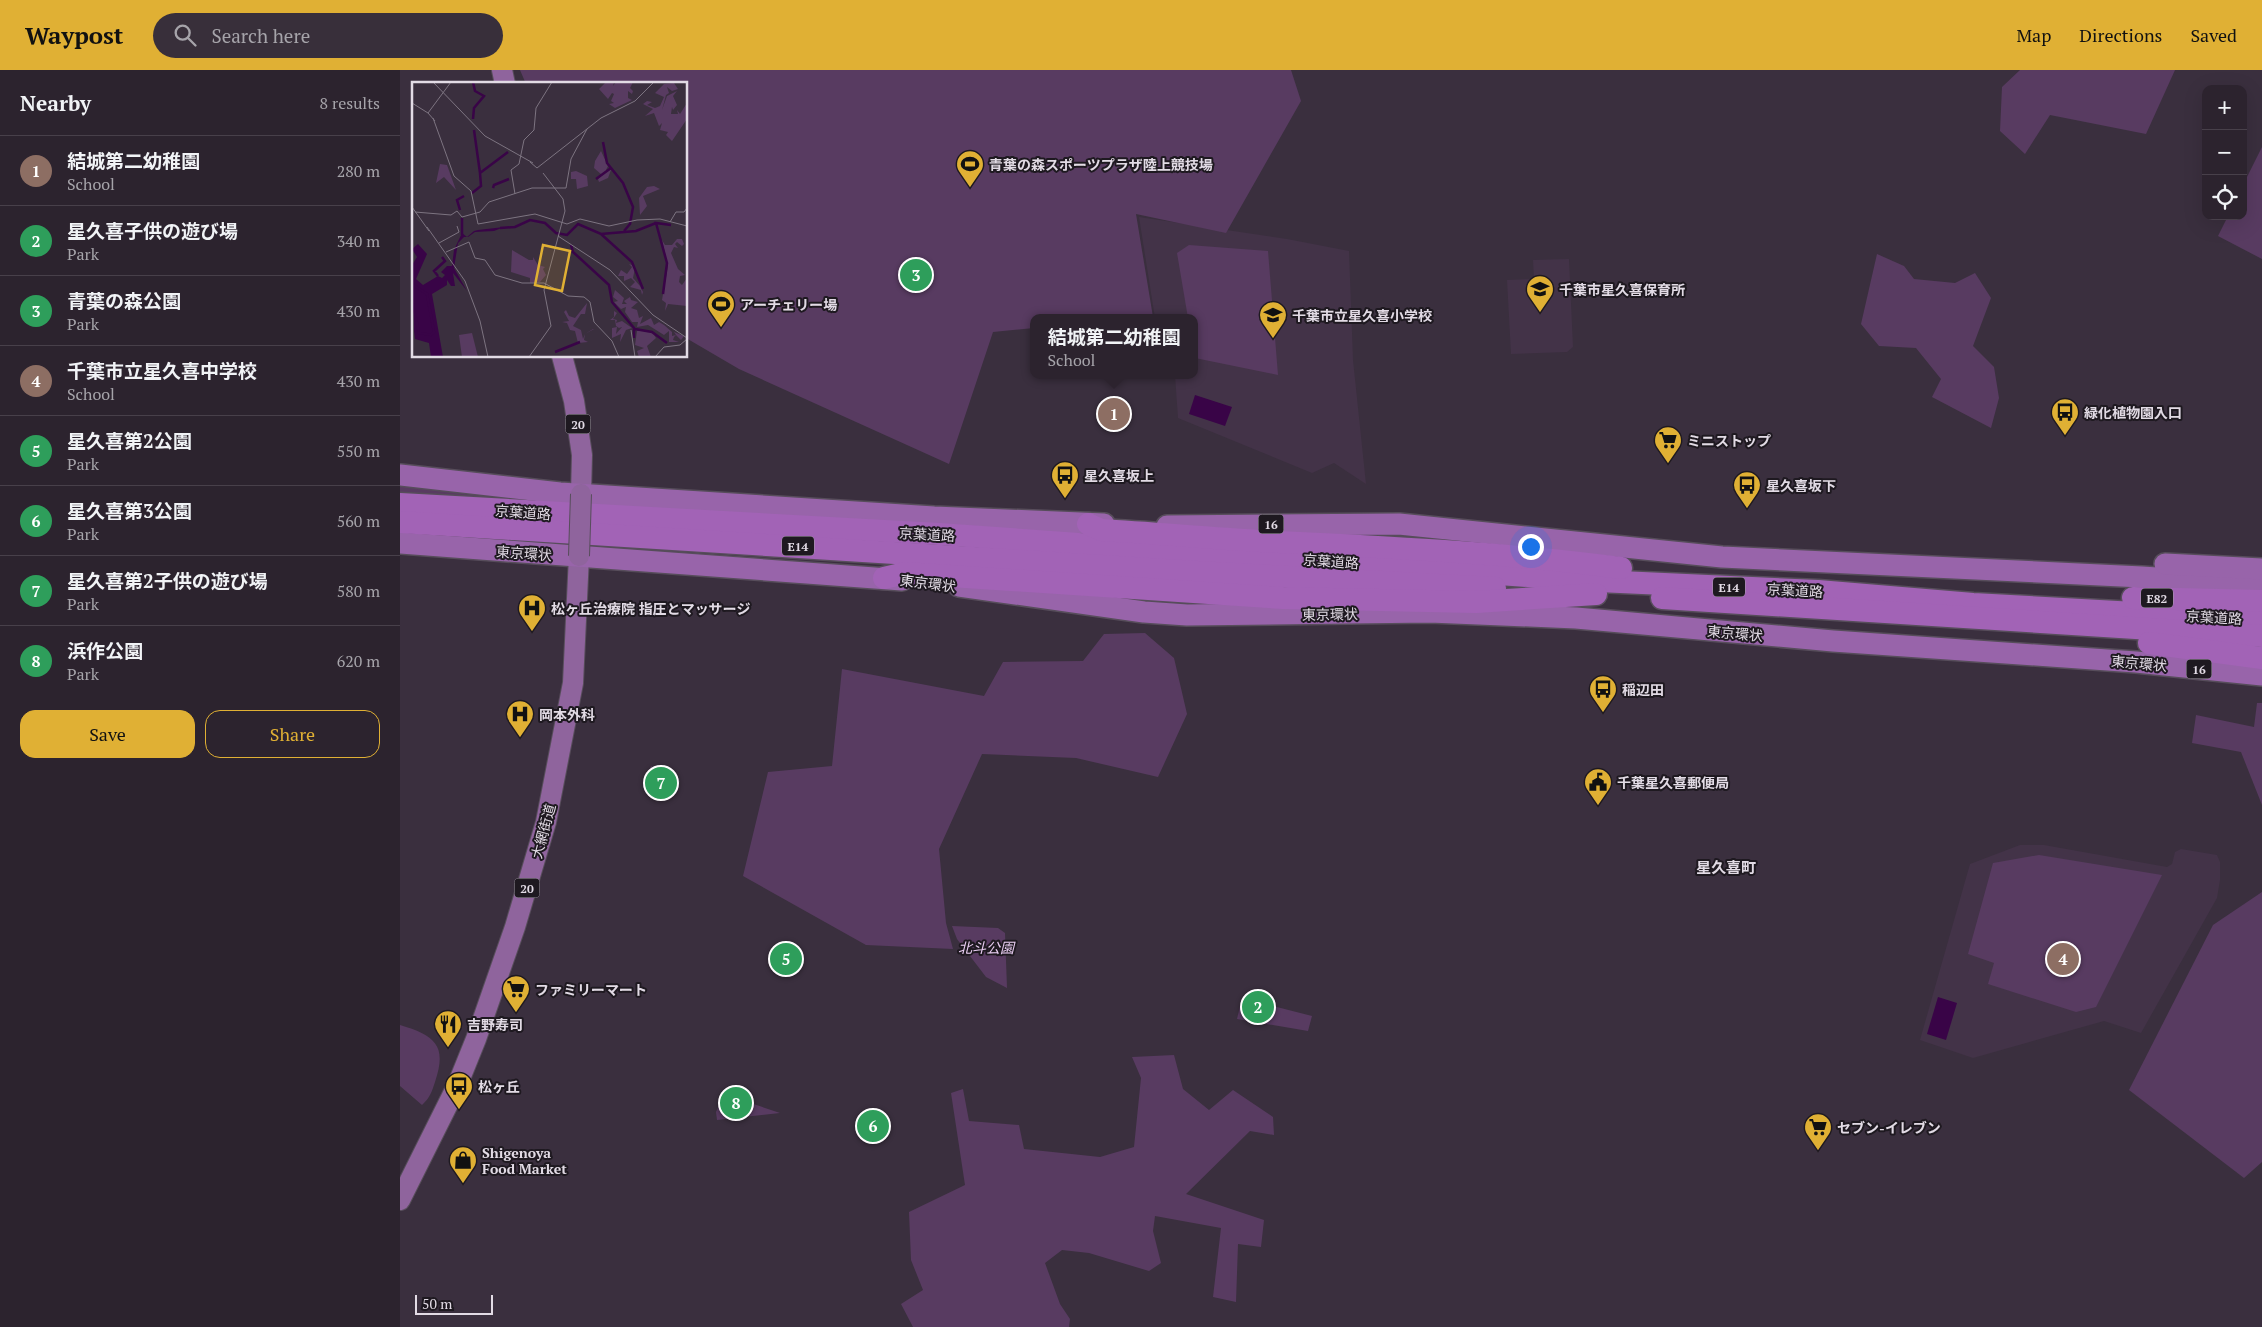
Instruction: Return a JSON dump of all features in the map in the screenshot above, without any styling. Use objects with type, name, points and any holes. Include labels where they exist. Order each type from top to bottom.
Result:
[{"type":"highway","name":"16","points":[[400,475],[580,494],[934,517],[1165,526],[1399,524],[1722,557],[1948,569],[2142,576],[2262,585]]},
{"type":"highway","name":"京葉道路","points":[[400,504],[939,534],[1197,562],[1596,594],[2074,626],[2262,636]]},
{"type":"highway","name":"京葉道路","points":[[400,522],[1197,562],[1818,590],[1973,604],[2262,620]]},
{"type":"highway","points":[[1088,524],[1101,530],[1514,555],[1639,571],[1801,586],[1818,590]]},
{"type":"highway","name":"東京環状","points":[[400,543],[578,556],[807,578],[884,578],[1136,611],[1178,614],[1496,614],[2136,662],[2262,675]]},
{"type":"highway","points":[[1948,569],[1982,563],[2055,562],[2262,569]]},
{"type":"highway","points":[[884,578],[905,572],[1283,598],[1476,602],[1596,594]]},
{"type":"highway","name":"E82","points":[[1973,604],[2007,595],[2262,601]]},
{"type":"highway","points":[[2074,626],[2096,636],[2262,658]]},
{"type":"highway","points":[[2024,655],[2038,662],[2106,672],[2262,688]]},
{"type":"main road","name":"20","points":[[563,358],[574,401],[581,446],[578,556]]},
{"type":"main road","name":"大網街道","points":[[400,1200],[457,1086],[515,927],[546,822],[573,683],[578,556]]},
{"type":"shaded area","name":"千葉市立星久喜小学校","points":[[1139,217],[1287,239],[1349,251],[1353,360],[1366,484],[1334,463],[1312,473],[1178,418],[1175,379],[1198,379],[1198,314],[1154,314]]},
{"type":"shaded area","name":"千葉市星久喜保育所","points":[[1569,259],[1573,347],[1567,352],[1511,354],[1507,280],[1534,279],[1533,260]]},
{"type":"shaded area","points":[[1195,395],[1232,407],[1225,426],[1189,414]]},
{"type":"shaded area","points":[[2020,845],[2044,845],[2167,867],[2172,864],[2175,852],[2181,849],[2217,855],[2220,862],[2220,880],[2217,898],[2141,1033],[2104,1021],[1973,1058],[1920,1040],[1970,864]]},
{"type":"shaded area","points":[[1938,997],[1957,1003],[1946,1040],[1927,1034]]},
{"type":"green space","points":[[520,70],[1291,70],[1301,101],[1226,233],[1136,214],[1153,314],[1030,314],[1030,328],[993,332],[949,464],[739,369],[688,339],[688,82],[525,82]]},
{"type":"green space","points":[[2020,70],[2175,70],[2146,134],[2050,115],[2025,154],[2000,131],[2002,87]]},
{"type":"green space","points":[[2262,147],[2262,259],[2218,236],[2226,220],[2247,220],[2247,177]]},
{"type":"green space","points":[[1189,245],[1268,251],[1278,375],[1198,359],[1198,314],[1187,314],[1177,253]]},
{"type":"green space","points":[[1877,254],[1904,266],[1914,279],[1955,283],[1975,273],[1991,298],[1973,346],[1994,367],[1999,398],[1991,428],[1932,397],[1941,379],[1916,348],[1879,346],[1861,324]]},
{"type":"green space","points":[[400,485],[465,494],[560,503],[400,494]]},
{"type":"green space","points":[[1145,633],[1174,658],[1187,714],[1158,777],[1076,758],[982,754],[939,849],[946,923],[953,949],[866,945],[743,876],[768,772],[832,766],[842,669],[984,696],[1003,662],[1083,661],[1104,634]]},
{"type":"green space","points":[[2257,703],[2262,703],[2262,805],[2241,752],[2192,743],[2196,715],[2254,727]]},
{"type":"green space","points":[[651,766],[680,781],[670,796],[659,799],[645,792],[643,786]]},
{"type":"green space","points":[[2039,855],[2162,875],[2096,1007],[2076,1012],[1988,984],[1994,963],[1968,954],[1993,863]]},
{"type":"green space","points":[[2262,892],[2262,1162],[2244,1178],[2129,1090],[2213,925]]},
{"type":"green space","name":"北斗公園","points":[[952,926],[998,928],[1005,933],[1007,988],[986,977],[957,939]]},
{"type":"green space","points":[[784,951],[801,963],[798,973],[777,965],[780,954]]},
{"type":"green space","points":[[1242,998],[1312,1016],[1308,1031],[1237,1019]]},
{"type":"green space","points":[[400,1025],[422,1033],[435,1043],[439,1050],[439,1069],[435,1082],[429,1097],[422,1105],[400,1086]]},
{"type":"green space","points":[[1174,1055],[1183,1089],[1209,1110],[1233,1090],[1273,1117],[1274,1135],[1250,1131],[1186,1194],[1264,1220],[1261,1247],[1238,1244],[1236,1302],[1213,1297],[1221,1228],[1155,1216],[1153,1231],[1161,1263],[1149,1271],[1089,1253],[1062,1250],[1045,1263],[1060,1304],[1070,1319],[1069,1327],[913,1327],[901,1304],[923,1290],[911,1260],[909,1212],[965,1185],[951,1093],[963,1089],[969,1121],[1019,1125],[1024,1149],[1100,1157],[1134,1147],[1141,1078],[1132,1057]]},
{"type":"green space","points":[[724,1094],[780,1113],[717,1120],[716,1112]]},
{"type":"green space","points":[[875,1109],[878,1113],[883,1138],[868,1141],[862,1112]]},
{"type":"place","name":"青葉の森スポーツプラザ陸上競技場","points":[[970,188]]},
{"type":"place","name":"青葉の森公園","points":[[916,275]]},
{"type":"place","name":"千葉市星久喜保育所","points":[[1540,313]]},
{"type":"place","name":"アーチェリー場","points":[[721,328]]},
{"type":"place","name":"千葉市立星久喜小学校","points":[[1273,339]]},
{"type":"place","name":"結城第二幼稚園","points":[[1114,414]]},
{"type":"place","name":"緑化植物園入口","points":[[2065,436]]},
{"type":"place","name":"ミニストップ","points":[[1668,464]]},
{"type":"place","name":"星久喜坂上","points":[[1065,499]]},
{"type":"place","name":"星久喜坂下","points":[[1747,509]]},
{"type":"place","name":"松ヶ丘治療院 指圧とマッサージ","points":[[532,632]]},
{"type":"place","name":"稲辺田","points":[[1603,713]]},
{"type":"place","name":"岡本外科","points":[[520,738]]},
{"type":"place","name":"星久喜第2子供の遊び場","points":[[661,783]]},
{"type":"place","name":"千葉星久喜郵便局","points":[[1598,806]]},
{"type":"place","name":"星久喜第2公園","points":[[786,959]]},
{"type":"place","name":"千葉市立星久喜中学校","points":[[2063,959]]},
{"type":"place","name":"星久喜子供の遊び場","points":[[1258,1007]]},
{"type":"place","name":"ファミリーマート","points":[[516,1013]]},
{"type":"place","name":"吉野寿司","points":[[448,1048]]},
{"type":"place","name":"浜作公園","points":[[736,1103]]},
{"type":"place","name":"松ヶ丘","points":[[459,1110]]},
{"type":"place","name":"星久喜第3公園","points":[[873,1126]]},
{"type":"place","name":"セブン-イレブン","points":[[1818,1151]]},
{"type":"place","name":"Shigenoya Food Market","points":[[463,1184]]},
{"type":"district","name":"星久喜町","points":[[1726,867]]}]
